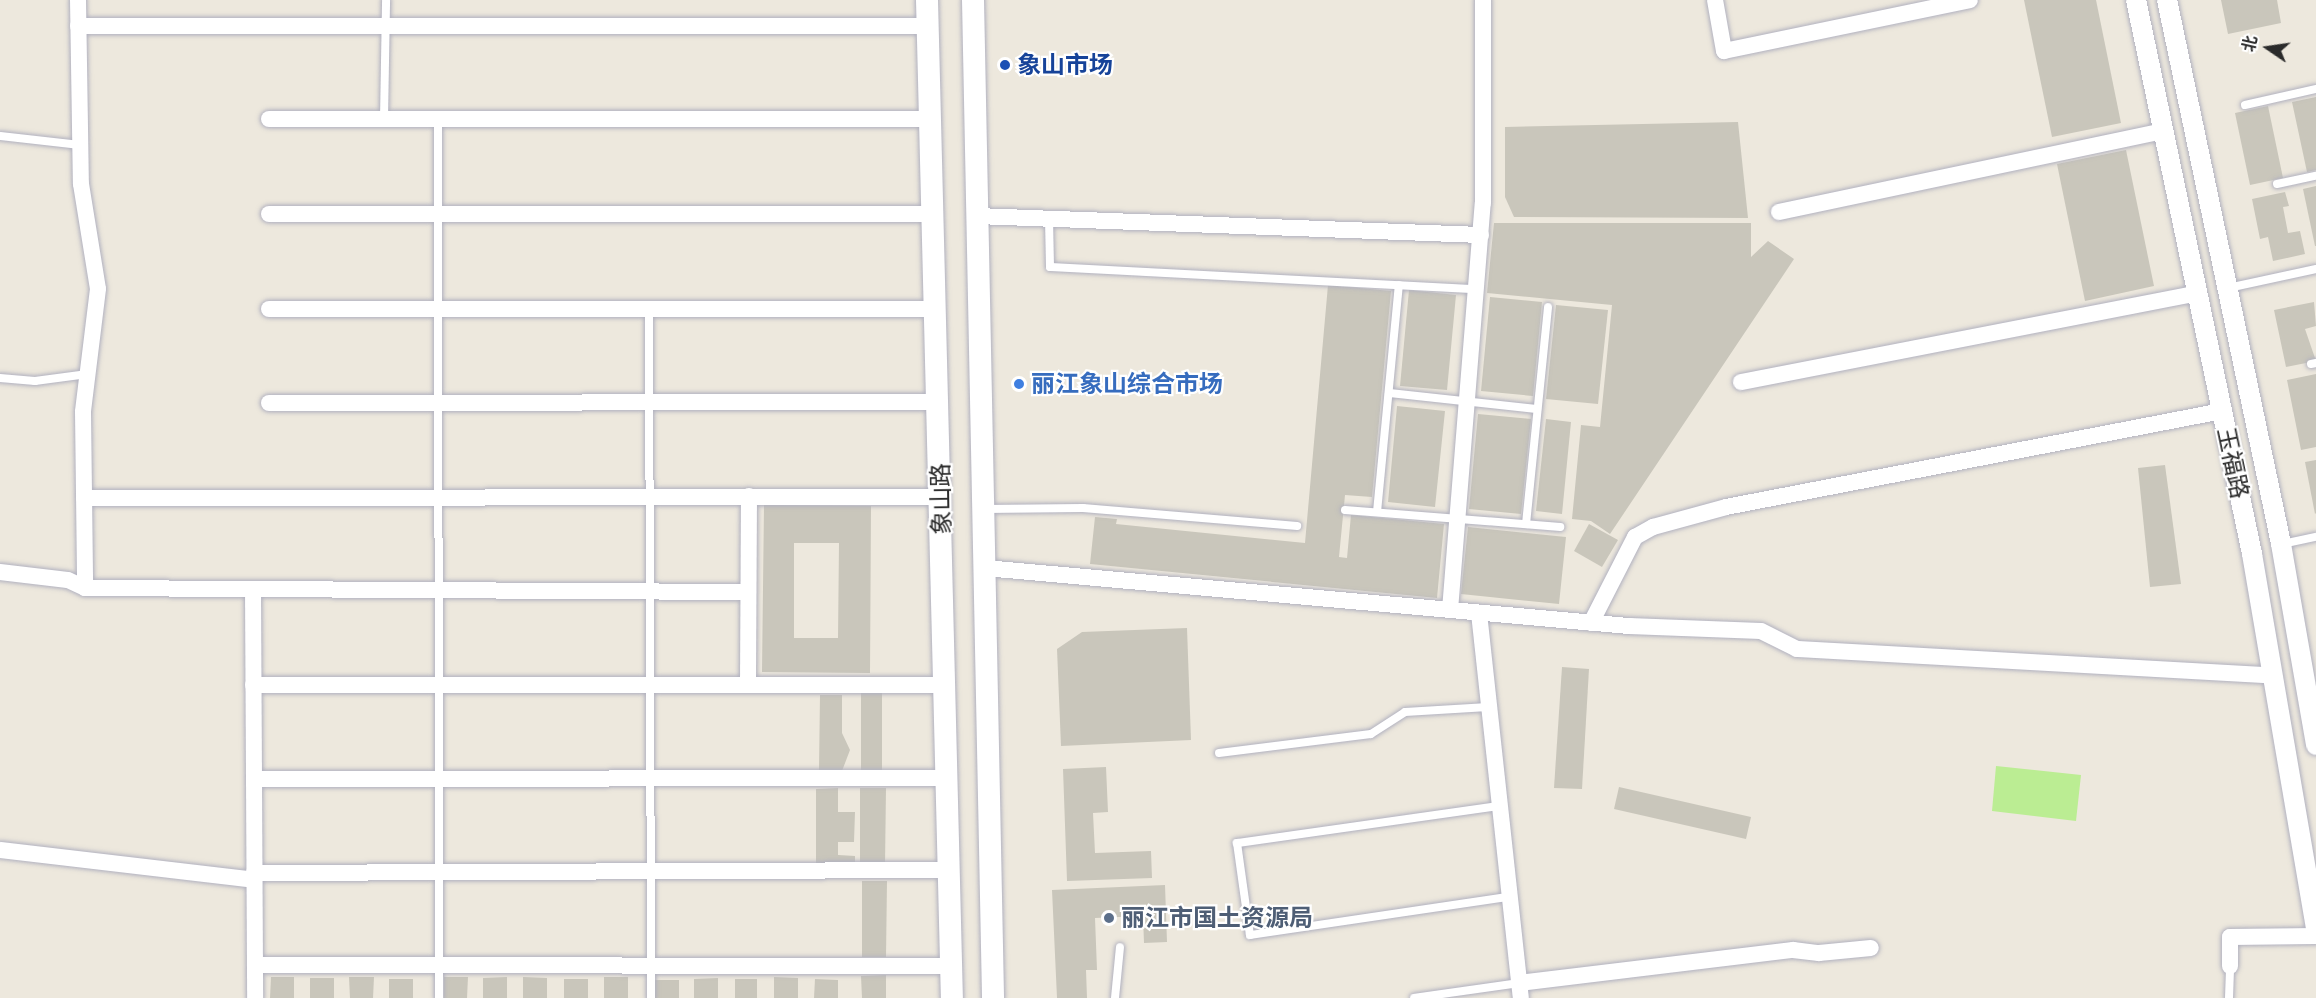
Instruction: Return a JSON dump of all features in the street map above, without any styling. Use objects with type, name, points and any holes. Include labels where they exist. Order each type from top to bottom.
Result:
[{"type":"main road","name":"象山路","points":[[927,0],[937,309],[952,998]]},
{"type":"main road","name":"象山路","points":[[973,0],[993,998]]},
{"type":"street","points":[[78,0],[83,207],[98,288],[82,412],[85,588]]},
{"type":"street","points":[[1450,610],[1481,235],[1486,99],[1483,0]]},
{"type":"street","points":[[1715,0],[1724,51],[1970,0]]},
{"type":"street","name":"玉福路","points":[[2136,0],[2222,411],[2273,676],[2316,928]]},
{"type":"street","name":"玉福路","points":[[2167,0],[2311,687],[2316,745]]},
{"type":"street","points":[[78,26],[928,26]]},
{"type":"street","points":[[269,119],[931,119]]},
{"type":"street","points":[[1779,212],[2163,131]]},
{"type":"street","points":[[269,214],[934,214]]},
{"type":"street","points":[[977,216],[1481,235]]},
{"type":"street","points":[[1741,382],[2197,293]]},
{"type":"street","points":[[269,309],[937,309]]},
{"type":"street","points":[[269,403],[939,402]]},
{"type":"street","points":[[1591,623],[1635,537],[1653,527],[1726,507],[2222,411]]},
{"type":"street","points":[[748,684],[749,496]]},
{"type":"street","points":[[84,498],[941,497]]},
{"type":"street","points":[[985,568],[1591,623],[1761,631],[1797,649],[2273,676]]},
{"type":"street","points":[[0,572],[68,580],[85,588],[748,592]]},
{"type":"street","points":[[253,589],[255,998]]},
{"type":"street","points":[[1479,613],[1498,806],[1520,991],[1793,950],[1819,954],[1870,948]]},
{"type":"street","points":[[254,685],[945,685]]},
{"type":"street","points":[[254,779],[947,778]]},
{"type":"street","points":[[0,850],[254,876],[438,872],[949,870]]},
{"type":"street","points":[[2230,966],[2230,937],[2316,936]]},
{"type":"street","points":[[255,965],[951,966]]},
{"type":"lane","points":[[384,119],[386,0]]},
{"type":"lane","points":[[2245,105],[2316,89]]},
{"type":"lane","points":[[438,119],[439,998]]},
{"type":"lane","points":[[0,136],[80,146]]},
{"type":"lane","points":[[2277,184],[2316,176]]},
{"type":"lane","points":[[1048,219],[1050,267],[1476,289]]},
{"type":"lane","points":[[2228,288],[2316,269]]},
{"type":"lane","points":[[1377,512],[1399,285]]},
{"type":"lane","points":[[1526,524],[1548,307]]},
{"type":"lane","points":[[649,309],[651,998]]},
{"type":"lane","points":[[0,378],[35,381],[88,374]]},
{"type":"lane","points":[[1389,393],[1537,409]]},
{"type":"lane","points":[[983,509],[1083,508],[1297,526]]},
{"type":"lane","points":[[1345,510],[1560,527]]},
{"type":"lane","points":[[2282,544],[2316,537]]},
{"type":"lane","points":[[1218,753],[1371,734],[1405,712],[1488,707]]},
{"type":"lane","points":[[1498,806],[1237,843],[1250,935],[1508,897]]},
{"type":"lane","points":[[1115,998],[1120,947]]},
{"type":"lane","points":[[2229,998],[2230,966]]},
{"type":"lane","points":[[1414,998],[1520,991]]},
{"type":"green space","points":[[1996,766],[2081,775],[2076,821],[1992,811]]},
{"type":"building","points":[[2024,0],[2096,0],[2121,123],[2052,137]]},
{"type":"building","points":[[2221,0],[2277,0],[2281,23],[2228,34]]},
{"type":"building","points":[[2316,97],[2316,170],[2307,172],[2292,102]]},
{"type":"building","points":[[2268,106],[2283,178],[2250,185],[2235,113]]},
{"type":"building","points":[[1738,122],[1748,218],[1514,217],[1505,197],[1505,127]]},
{"type":"building","points":[[2126,150],[2154,286],[2085,301],[2057,164]]},
{"type":"building","points":[[2316,186],[2316,246],[2315,246],[2303,189]]},
{"type":"building","points":[[2285,192],[2289,206],[2283,207],[2288,233],[2300,231],[2305,254],[2273,261],[2268,237],[2260,239],[2252,199]]},
{"type":"building","points":[[1494,223],[1751,223],[1751,257],[1768,241],[1794,259],[1610,534],[1591,521],[1572,519],[1581,425],[1600,427],[1612,305],[1487,293]]},
{"type":"building","points":[[1328,285],[1391,291],[1372,497],[1345,495],[1339,557],[1347,558],[1351,515],[1444,524],[1437,598],[1090,564],[1095,517],[1117,519],[1116,524],[1305,543]]},
{"type":"building","points":[[1409,290],[1456,295],[1447,390],[1400,386]]},
{"type":"building","points":[[1490,297],[1542,302],[1533,396],[1481,391]]},
{"type":"building","points":[[2314,302],[2316,326],[2305,329],[2316,361],[2286,367],[2274,310]]},
{"type":"building","points":[[1556,305],[1608,310],[1598,404],[1546,399]]},
{"type":"building","points":[[2316,374],[2316,447],[2301,450],[2287,380]]},
{"type":"building","points":[[1397,406],[1445,411],[1435,507],[1388,502]]},
{"type":"building","points":[[1478,414],[1531,419],[1521,514],[1469,509]]},
{"type":"building","points":[[1546,419],[1571,422],[1562,514],[1536,511]]},
{"type":"building","points":[[2316,460],[2316,513],[2315,514],[2305,462]]},
{"type":"building","points":[[2165,465],[2181,584],[2150,587],[2138,468]]},
{"type":"building","points":[[764,505],[871,506],[870,673],[762,672]],"holes":[[[794,543],[839,543],[838,638],[794,638]]]},
{"type":"building","points":[[1589,524],[1618,540],[1602,567],[1574,551]]},
{"type":"building","points":[[1468,527],[1566,537],[1559,604],[1461,594]]},
{"type":"building","points":[[1187,628],[1191,740],[1061,746],[1057,649],[1082,632]]},
{"type":"building","points":[[1562,667],[1589,669],[1582,789],[1554,788]]},
{"type":"building","points":[[861,692],[882,692],[882,773],[861,773]]},
{"type":"building","points":[[820,695],[842,695],[842,733],[850,750],[842,771],[819,771]]},
{"type":"building","points":[[1106,767],[1108,812],[1093,813],[1095,853],[1151,851],[1152,878],[1067,881],[1063,769]]},
{"type":"building","points":[[1619,787],[1751,817],[1746,839],[1614,809]]},
{"type":"building","points":[[838,788],[838,812],[855,812],[854,842],[838,842],[838,855],[855,856],[855,866],[816,866],[816,789]]},
{"type":"building","points":[[860,788],[886,788],[885,865],[860,865]]},
{"type":"building","points":[[862,881],[887,881],[886,957],[862,957]]},
{"type":"building","points":[[1165,885],[1167,942],[1144,943],[1143,916],[1095,918],[1097,970],[1086,970],[1087,998],[1057,998],[1052,890]]},
{"type":"building","points":[[886,975],[886,998],[862,998],[861,976]]},
{"type":"building","points":[[271,977],[294,977],[294,998],[270,998]]},
{"type":"building","points":[[349,977],[374,977],[373,998],[350,998]]},
{"type":"building","points":[[444,977],[468,977],[467,998],[444,998]]},
{"type":"building","points":[[507,977],[507,998],[483,998],[483,978]]},
{"type":"building","points":[[523,977],[547,978],[547,998],[523,998]]},
{"type":"building","points":[[604,977],[628,977],[628,998],[604,998]]},
{"type":"building","points":[[774,977],[798,978],[798,998],[774,998]]},
{"type":"building","points":[[310,978],[334,978],[334,998],[310,998]]},
{"type":"building","points":[[718,978],[718,998],[694,998],[694,979]]},
{"type":"building","points":[[389,979],[413,979],[413,998],[389,998]]},
{"type":"building","points":[[564,979],[588,979],[588,998],[564,998]]},
{"type":"building","points":[[735,979],[757,979],[757,998],[735,998]]},
{"type":"building","points":[[815,979],[838,980],[838,998],[814,998]]},
{"type":"building","points":[[655,980],[679,980],[679,998],[655,998]]},
{"type":"place","name":"象山市场","points":[[1005,65]]},
{"type":"place","name":"丽江象山综合市场","points":[[1019,384]]},
{"type":"place","name":"丽江市国土资源局","points":[[1109,918]]}]
